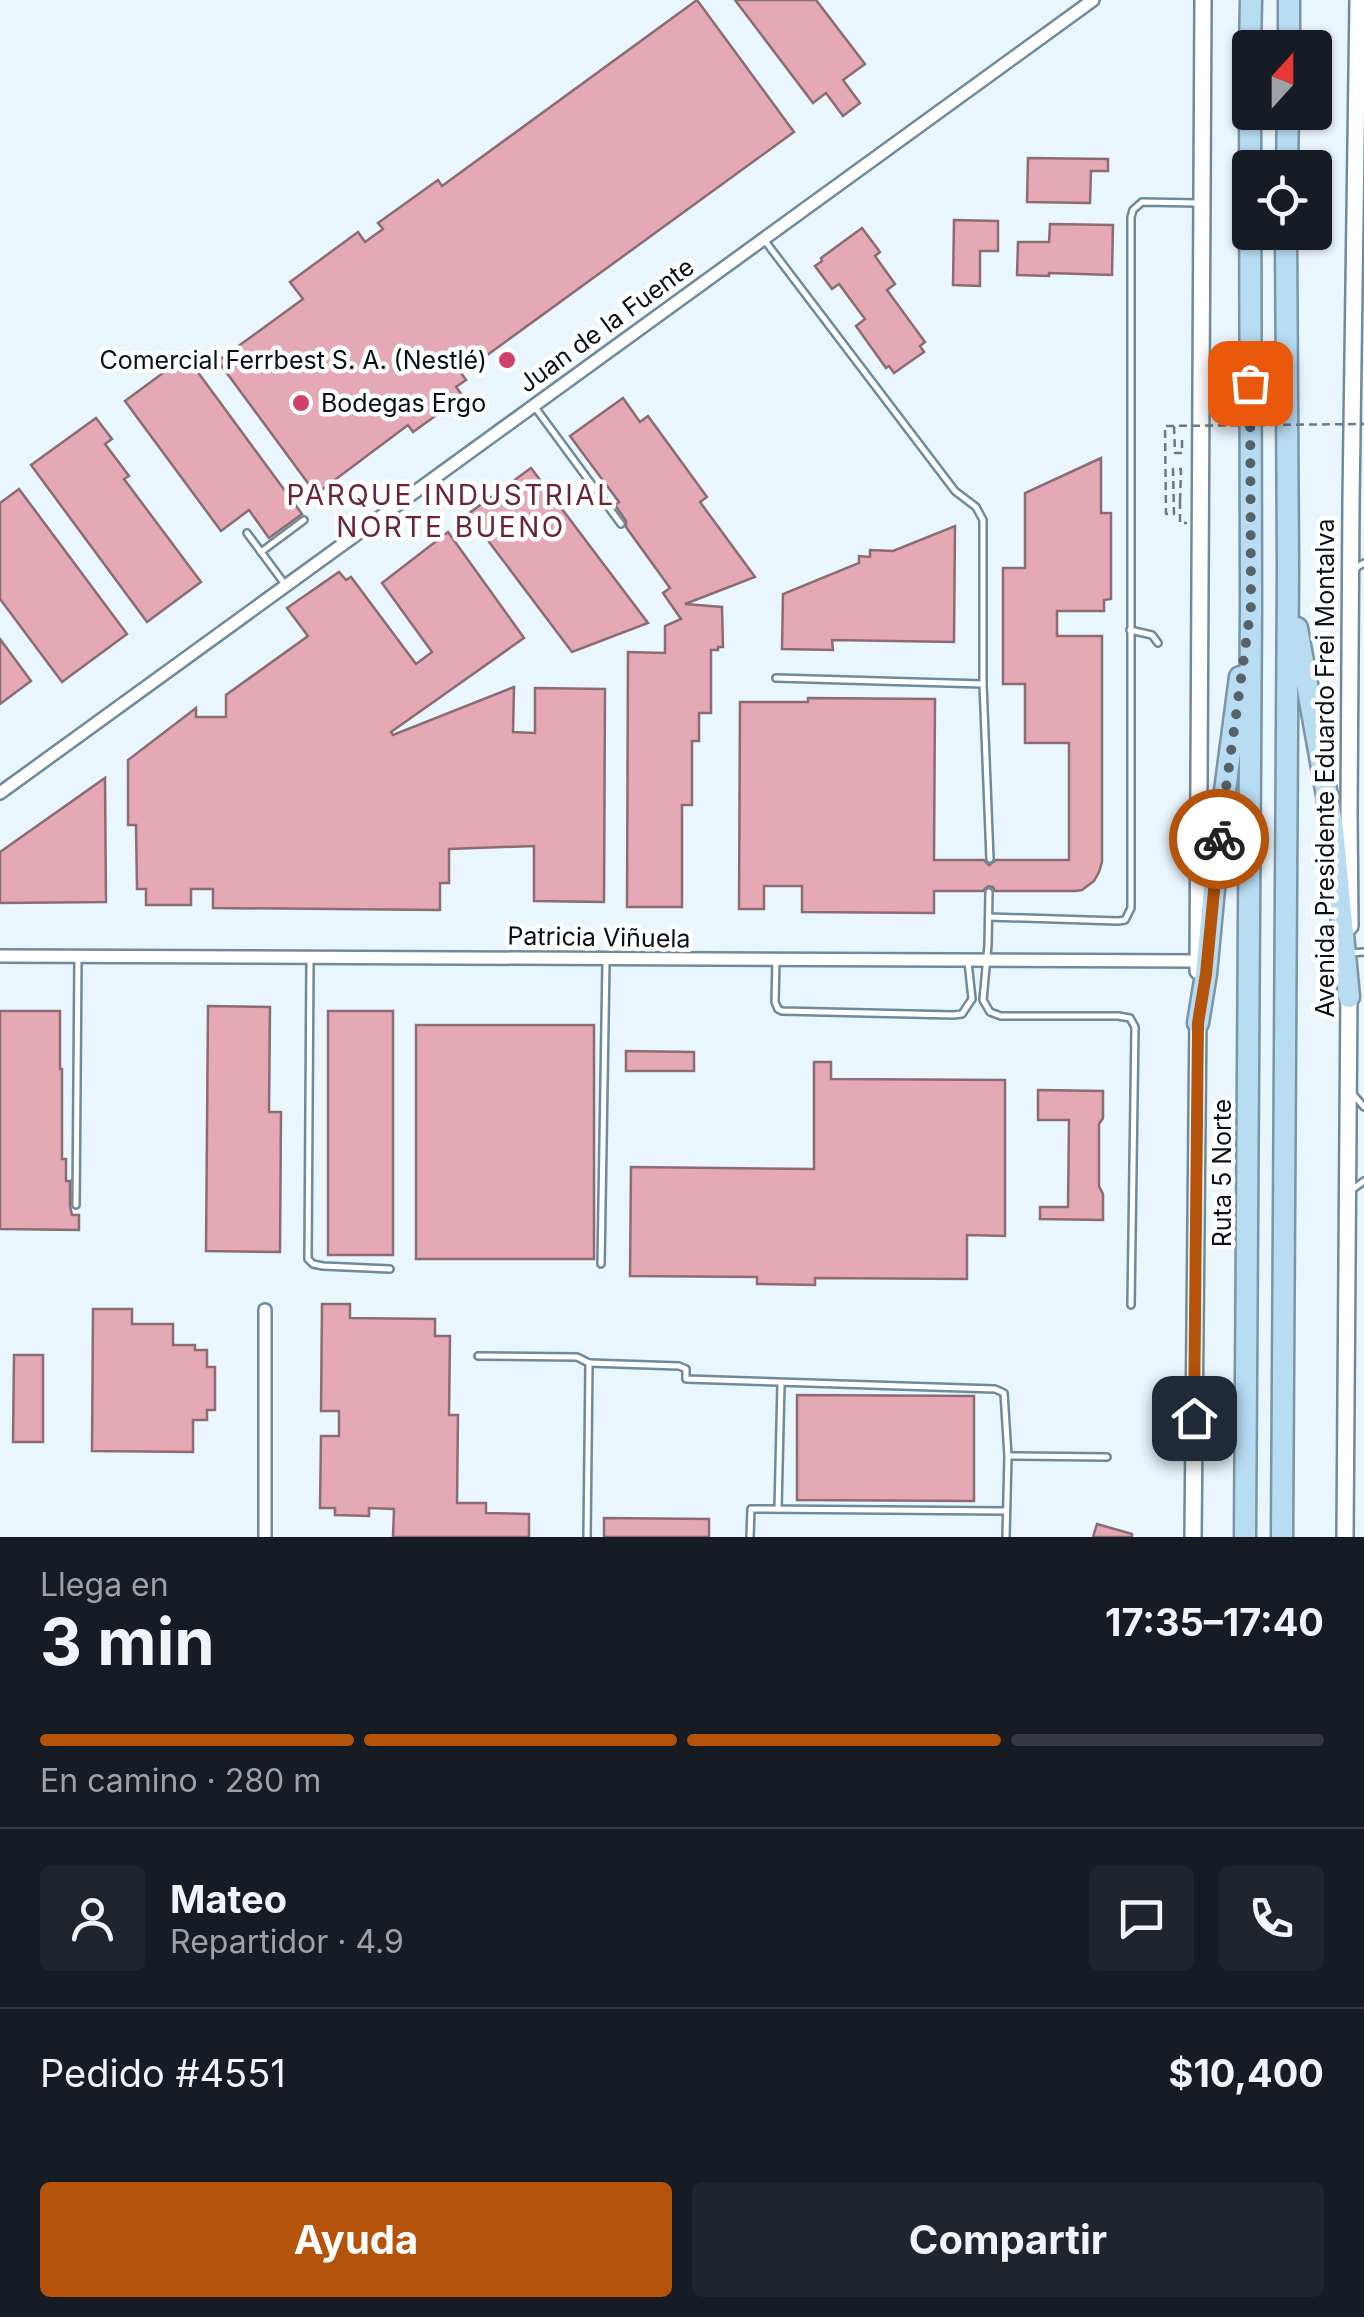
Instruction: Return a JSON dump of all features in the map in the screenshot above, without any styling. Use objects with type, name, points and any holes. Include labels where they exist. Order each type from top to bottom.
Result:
[{"type":"highway","points":[[1250,30],[1251,0]]},
{"type":"highway","points":[[1288,30],[1289,0]]},
{"type":"highway","name":"Ruta 5 Norte","points":[[1244,1537],[1250,130]]},
{"type":"highway","points":[[1282,1537],[1286,250]]},
{"type":"highway","points":[[1288,567],[1327,790],[1349,997]]},
{"type":"highway","points":[[1198,1023],[1230,746],[1251,606]]},
{"type":"main road","points":[[1193,1537],[1202,0]]},
{"type":"main road","name":"Avenida Presidente Eduardo Frei Montalva","points":[[1346,1537],[1349,997],[1357,952],[1349,813],[1358,567],[1358,0]]},
{"type":"street","name":"Juan de la Fuente","points":[[0,793],[1093,0]]},
{"type":"street","name":"Patricia Viñuela","points":[[0,956],[1198,961]]},
{"type":"street","points":[[265,1310],[266,1537]]},
{"type":"lane","points":[[989,917],[1118,921],[1129,915],[1132,217],[1142,202],[1202,203]]},
{"type":"lane","points":[[763,239],[956,491],[976,507],[982,520],[990,859]]},
{"type":"lane","points":[[534,404],[621,524]]},
{"type":"lane","points":[[260,552],[304,520]]},
{"type":"lane","points":[[247,534],[286,586]]},
{"type":"lane","points":[[1130,630],[1152,635],[1158,643]]},
{"type":"lane","points":[[776,678],[983,684]]},
{"type":"lane","points":[[989,892],[983,1000],[990,1012],[1001,1016],[1118,1016],[1130,1018],[1135,1027],[1130,1304]]},
{"type":"lane","points":[[76,1205],[78,955]]},
{"type":"lane","points":[[310,956],[308,1259],[323,1266],[390,1268]]},
{"type":"lane","points":[[601,1264],[606,959]]},
{"type":"lane","points":[[776,961],[775,1002],[782,1011],[953,1016],[962,1014],[972,999],[968,962]]},
{"type":"lane","points":[[1348,1088],[1364,1107]]},
{"type":"lane","points":[[1348,1195],[1364,1180]]},
{"type":"lane","points":[[478,1356],[578,1357],[589,1363],[678,1366],[686,1370],[686,1379],[994,1389],[1004,1393],[1008,1456],[1006,1537]]},
{"type":"lane","points":[[587,1537],[589,1363]]},
{"type":"lane","points":[[778,1509],[781,1382]]},
{"type":"lane","points":[[1008,1456],[1107,1457]]},
{"type":"lane","points":[[750,1537],[751,1509],[1006,1511]]},
{"type":"path","points":[[1188,523],[1180,523],[1181,469],[1173,469],[1174,514],[1166,514],[1165,426],[1364,424]]},
{"type":"path","points":[[1174,426],[1174,453],[1182,453],[1182,438]]},
{"type":"building","points":[[697,0],[794,132],[479,361],[472,352],[455,364],[466,380],[456,387],[463,396],[413,432],[408,425],[316,494],[218,361],[303,299],[290,282],[358,232],[365,242],[383,229],[378,223],[438,180],[442,186]]},
{"type":"building","points":[[735,0],[816,0],[865,64],[843,80],[860,103],[843,116],[826,93],[813,103]]},
{"type":"building","points":[[1028,158],[1108,159],[1108,171],[1091,171],[1090,203],[1027,202]]},
{"type":"building","points":[[954,220],[998,221],[998,251],[980,251],[980,286],[953,285]]},
{"type":"building","points":[[1050,224],[1113,225],[1112,275],[1017,275],[1018,242],[1049,242]]},
{"type":"building","points":[[862,228],[880,252],[875,256],[895,284],[887,290],[925,342],[920,346],[924,352],[894,373],[889,366],[886,368],[856,326],[865,319],[839,284],[832,289],[815,266]]},
{"type":"building","points":[[186,356],[302,514],[269,538],[249,510],[221,531],[125,401]]},
{"type":"building","points":[[623,398],[640,422],[648,416],[707,497],[700,502],[755,577],[685,604],[722,607],[723,647],[711,650],[711,713],[699,713],[699,741],[692,741],[692,805],[682,805],[682,907],[627,907],[628,652],[665,653],[665,626],[681,619],[663,593],[670,588],[626,527],[615,505],[619,502],[570,436]]},
{"type":"building","points":[[96,418],[112,439],[105,444],[129,476],[124,479],[201,582],[147,622],[31,465]]},
{"type":"building","points":[[1101,458],[1101,513],[1111,513],[1111,599],[1104,600],[1104,611],[1057,611],[1057,636],[1102,636],[1102,862],[1094,881],[1075,891],[995,891],[988,886],[983,891],[934,891],[934,913],[802,912],[802,886],[764,886],[764,909],[739,909],[740,702],[935,699],[934,860],[984,860],[989,865],[996,860],[1069,860],[1069,743],[1025,743],[1025,684],[1003,684],[1003,568],[1025,568],[1025,493]]},
{"type":"building","points":[[531,468],[648,623],[572,652],[468,514]]},
{"type":"building","points":[[19,489],[127,634],[62,682],[0,599],[0,503]]},
{"type":"building","points":[[955,526],[954,642],[832,640],[833,650],[782,649],[783,594],[859,563],[859,556],[870,557],[870,550],[893,551]]},
{"type":"building","points":[[448,532],[524,638],[391,732],[393,735],[514,687],[513,732],[535,733],[535,688],[605,689],[604,902],[534,901],[534,846],[449,849],[449,883],[440,883],[440,910],[213,908],[213,889],[191,889],[191,905],[146,905],[146,889],[137,889],[136,825],[128,825],[128,760],[196,708],[196,717],[226,717],[226,695],[308,636],[287,608],[339,572],[346,580],[351,577],[416,664],[432,652],[382,583]]},
{"type":"building","points":[[0,639],[31,681],[0,704]]},
{"type":"building","points":[[105,778],[106,902],[0,903],[0,852]]},
{"type":"building","points":[[208,1006],[270,1007],[269,1112],[281,1112],[280,1252],[206,1251]]},
{"type":"building","points":[[0,1011],[60,1011],[62,1159],[66,1159],[70,1206],[72,1215],[79,1215],[79,1230],[0,1229]]},
{"type":"building","points":[[328,1011],[393,1011],[393,1255],[328,1255]]},
{"type":"building","points":[[416,1025],[594,1025],[594,1259],[416,1259]]},
{"type":"building","points":[[626,1051],[694,1052],[694,1071],[626,1071]]},
{"type":"building","points":[[814,1062],[831,1062],[831,1079],[1005,1080],[1005,1236],[967,1235],[967,1279],[815,1278],[815,1285],[757,1284],[757,1277],[630,1276],[631,1167],[814,1169]]},
{"type":"building","points":[[1038,1090],[1103,1091],[1099,1186],[1103,1194],[1103,1220],[1040,1219],[1040,1207],[1068,1207],[1069,1120],[1038,1120]]},
{"type":"building","points":[[322,1304],[350,1304],[350,1318],[435,1319],[435,1336],[450,1336],[449,1415],[458,1415],[457,1503],[486,1503],[486,1513],[529,1514],[529,1537],[393,1537],[394,1509],[369,1508],[369,1516],[335,1515],[335,1508],[320,1508],[321,1436],[339,1436],[339,1411],[321,1411]]},
{"type":"building","points":[[93,1309],[132,1309],[132,1324],[173,1324],[173,1345],[195,1345],[195,1350],[207,1350],[207,1367],[215,1367],[215,1410],[207,1410],[207,1420],[193,1420],[193,1452],[92,1451]]},
{"type":"building","points":[[14,1355],[43,1355],[43,1442],[13,1442]]},
{"type":"building","points":[[797,1395],[974,1396],[974,1501],[797,1500]]},
{"type":"building","points":[[604,1518],[709,1519],[709,1537],[604,1537]]},
{"type":"building","points":[[1097,1524],[1132,1534],[1132,1537],[1093,1537]]},
{"type":"way so far","points":[[1219,839],[1251,606],[1250,383]]},
{"type":"place","name":"Comercial Ferrbest S. A. (Nestlé)","points":[[507,360]]},
{"type":"place","name":"Bodegas Ergo","points":[[301,403]]},
{"type":"district","name":"PARQUE INDUSTRIAL NORTE BUENO","points":[[451,511]]},
{"type":"route","points":[[1194,1418],[1198,1023],[1219,839]]}]
